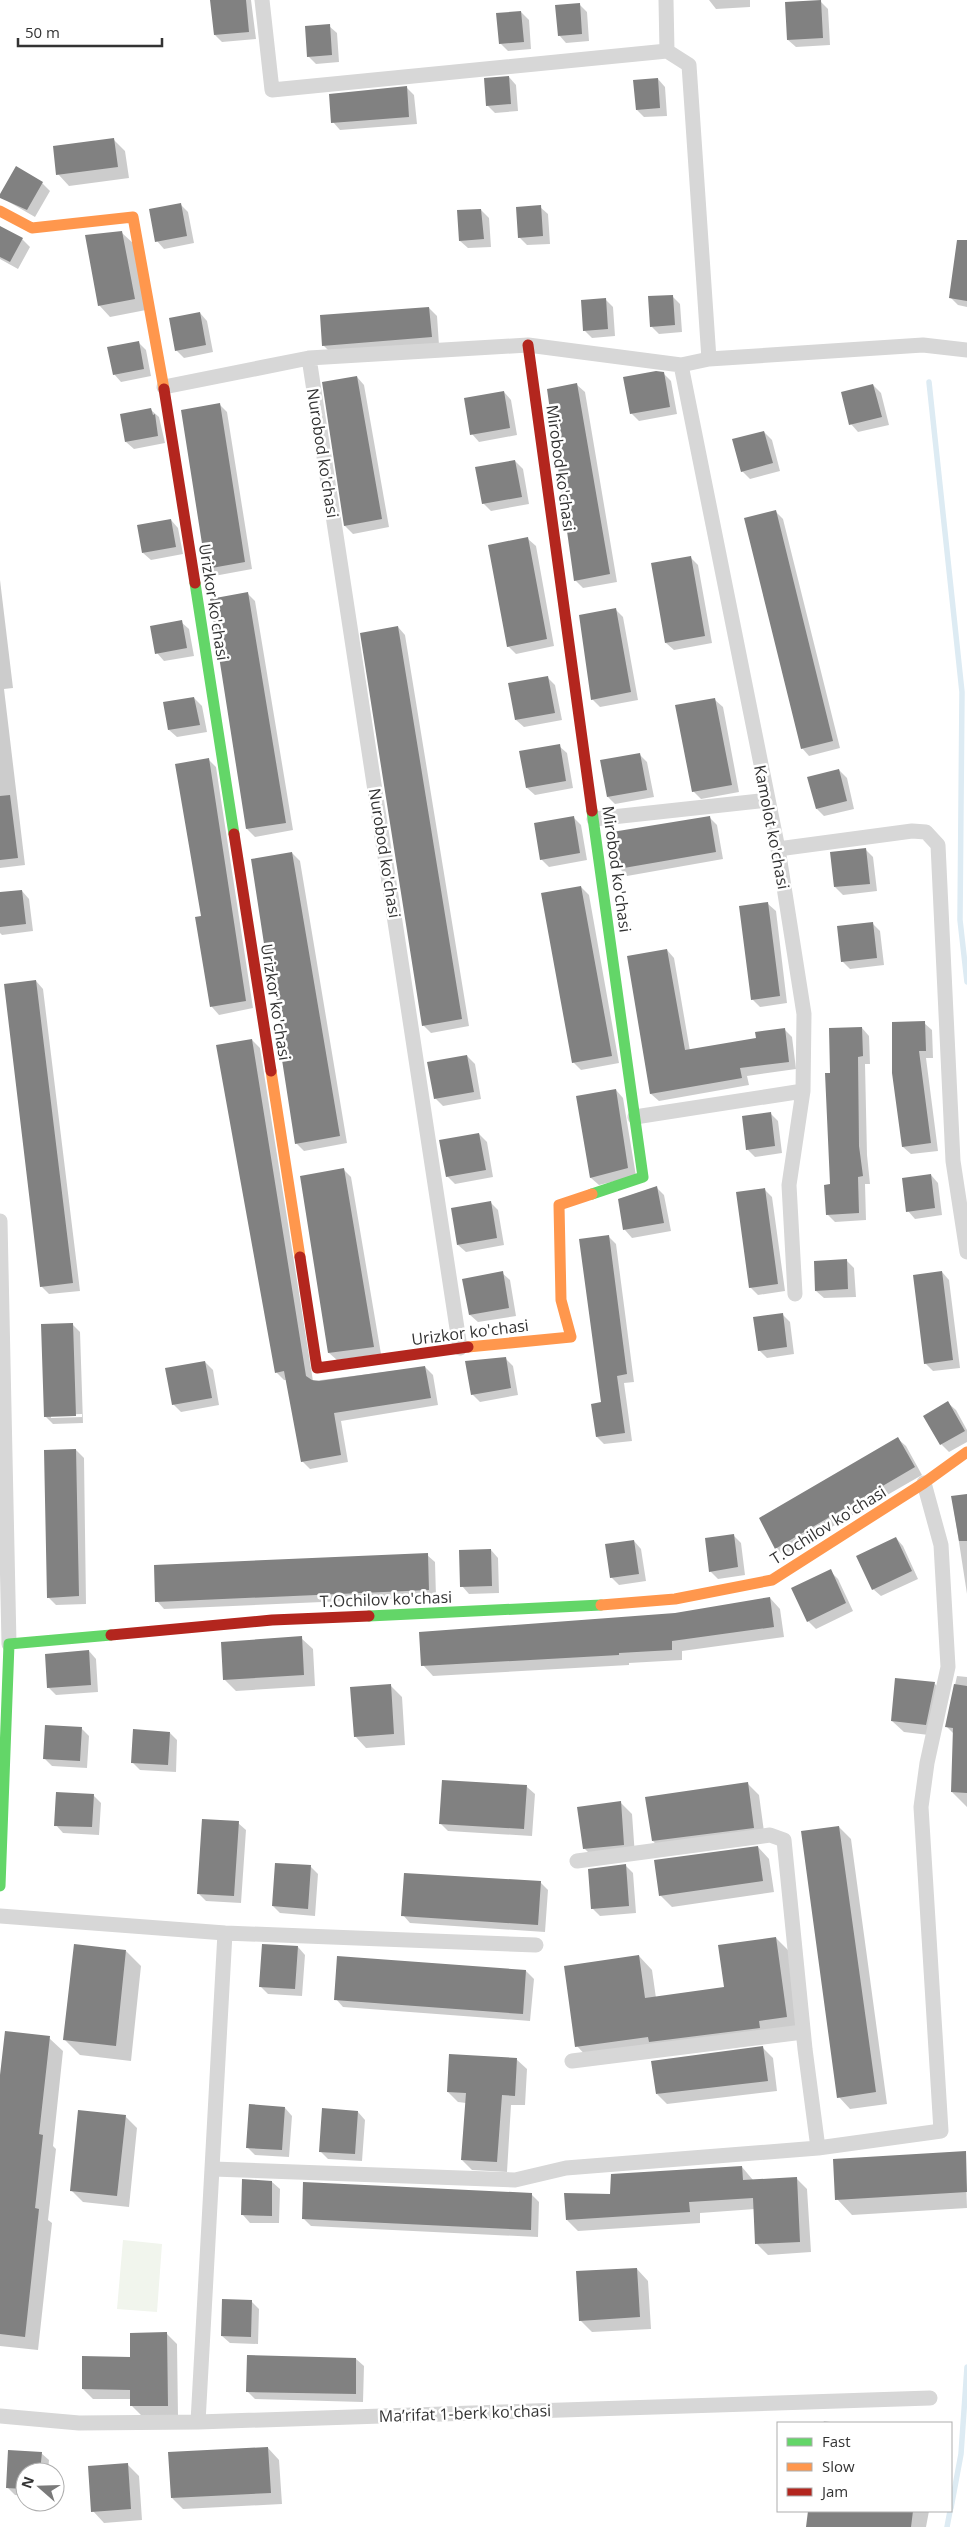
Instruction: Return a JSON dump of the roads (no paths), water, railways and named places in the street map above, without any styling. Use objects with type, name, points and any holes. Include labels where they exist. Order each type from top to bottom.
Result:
[{"type":"street","points":[[262,0],[272,90],[668,51],[689,65],[708,359]]},
{"type":"street","points":[[666,0],[668,51]]},
{"type":"street","points":[[0,211],[32,228],[133,217],[164,387],[309,358],[528,345],[680,365],[708,359],[923,345],[967,350]]},
{"type":"street","name":"Mirobod ko'chasi","points":[[528,345],[643,1177],[559,1205],[561,1300],[571,1337]]},
{"type":"street","name":"Nurobod ko'chasi","points":[[309,358],[460,1348]]},
{"type":"street","name":"Kamolot ko'chasi","points":[[680,365],[778,849],[804,1014],[803,1091],[789,1185],[795,1294]]},
{"type":"street","name":"Urizkor ko'chasi","points":[[164,387],[317,1368],[460,1348],[571,1337]]},
{"type":"street","points":[[594,819],[768,800]]},
{"type":"street","points":[[778,849],[912,831],[926,832],[938,845],[953,1161],[967,1252]]},
{"type":"street","points":[[636,1117],[803,1091]]},
{"type":"street","points":[[0,1225],[4,1526],[9,1644],[0,1886]]},
{"type":"street","name":"T.Ochilov ko'chasi","points":[[9,1644],[272,1620],[571,1607],[674,1598],[772,1580],[924,1483],[967,1452]]},
{"type":"street","points":[[214,2169],[515,2180],[566,2168],[818,2148],[941,2132],[920,1807],[927,1763],[948,1667],[941,1545],[924,1483]]},
{"type":"street","points":[[578,1861],[770,1835],[784,1840],[803,2032],[818,2148]]},
{"type":"street","points":[[0,1916],[225,1933],[536,1945]]},
{"type":"street","points":[[198,2422],[214,2169],[225,1933]]},
{"type":"street","points":[[572,2060],[803,2032]]},
{"type":"street","name":"Ma’rifat 1-berk ko'chasi","points":[[0,2416],[79,2422],[198,2422],[930,2398]]},
{"type":"waterway","points":[[929,382],[962,692],[960,920],[967,982]]},
{"type":"waterway","points":[[952,2503],[961,2454],[967,2367]]},
{"type":"waterway","points":[[947,2527],[950,2512]]}]
